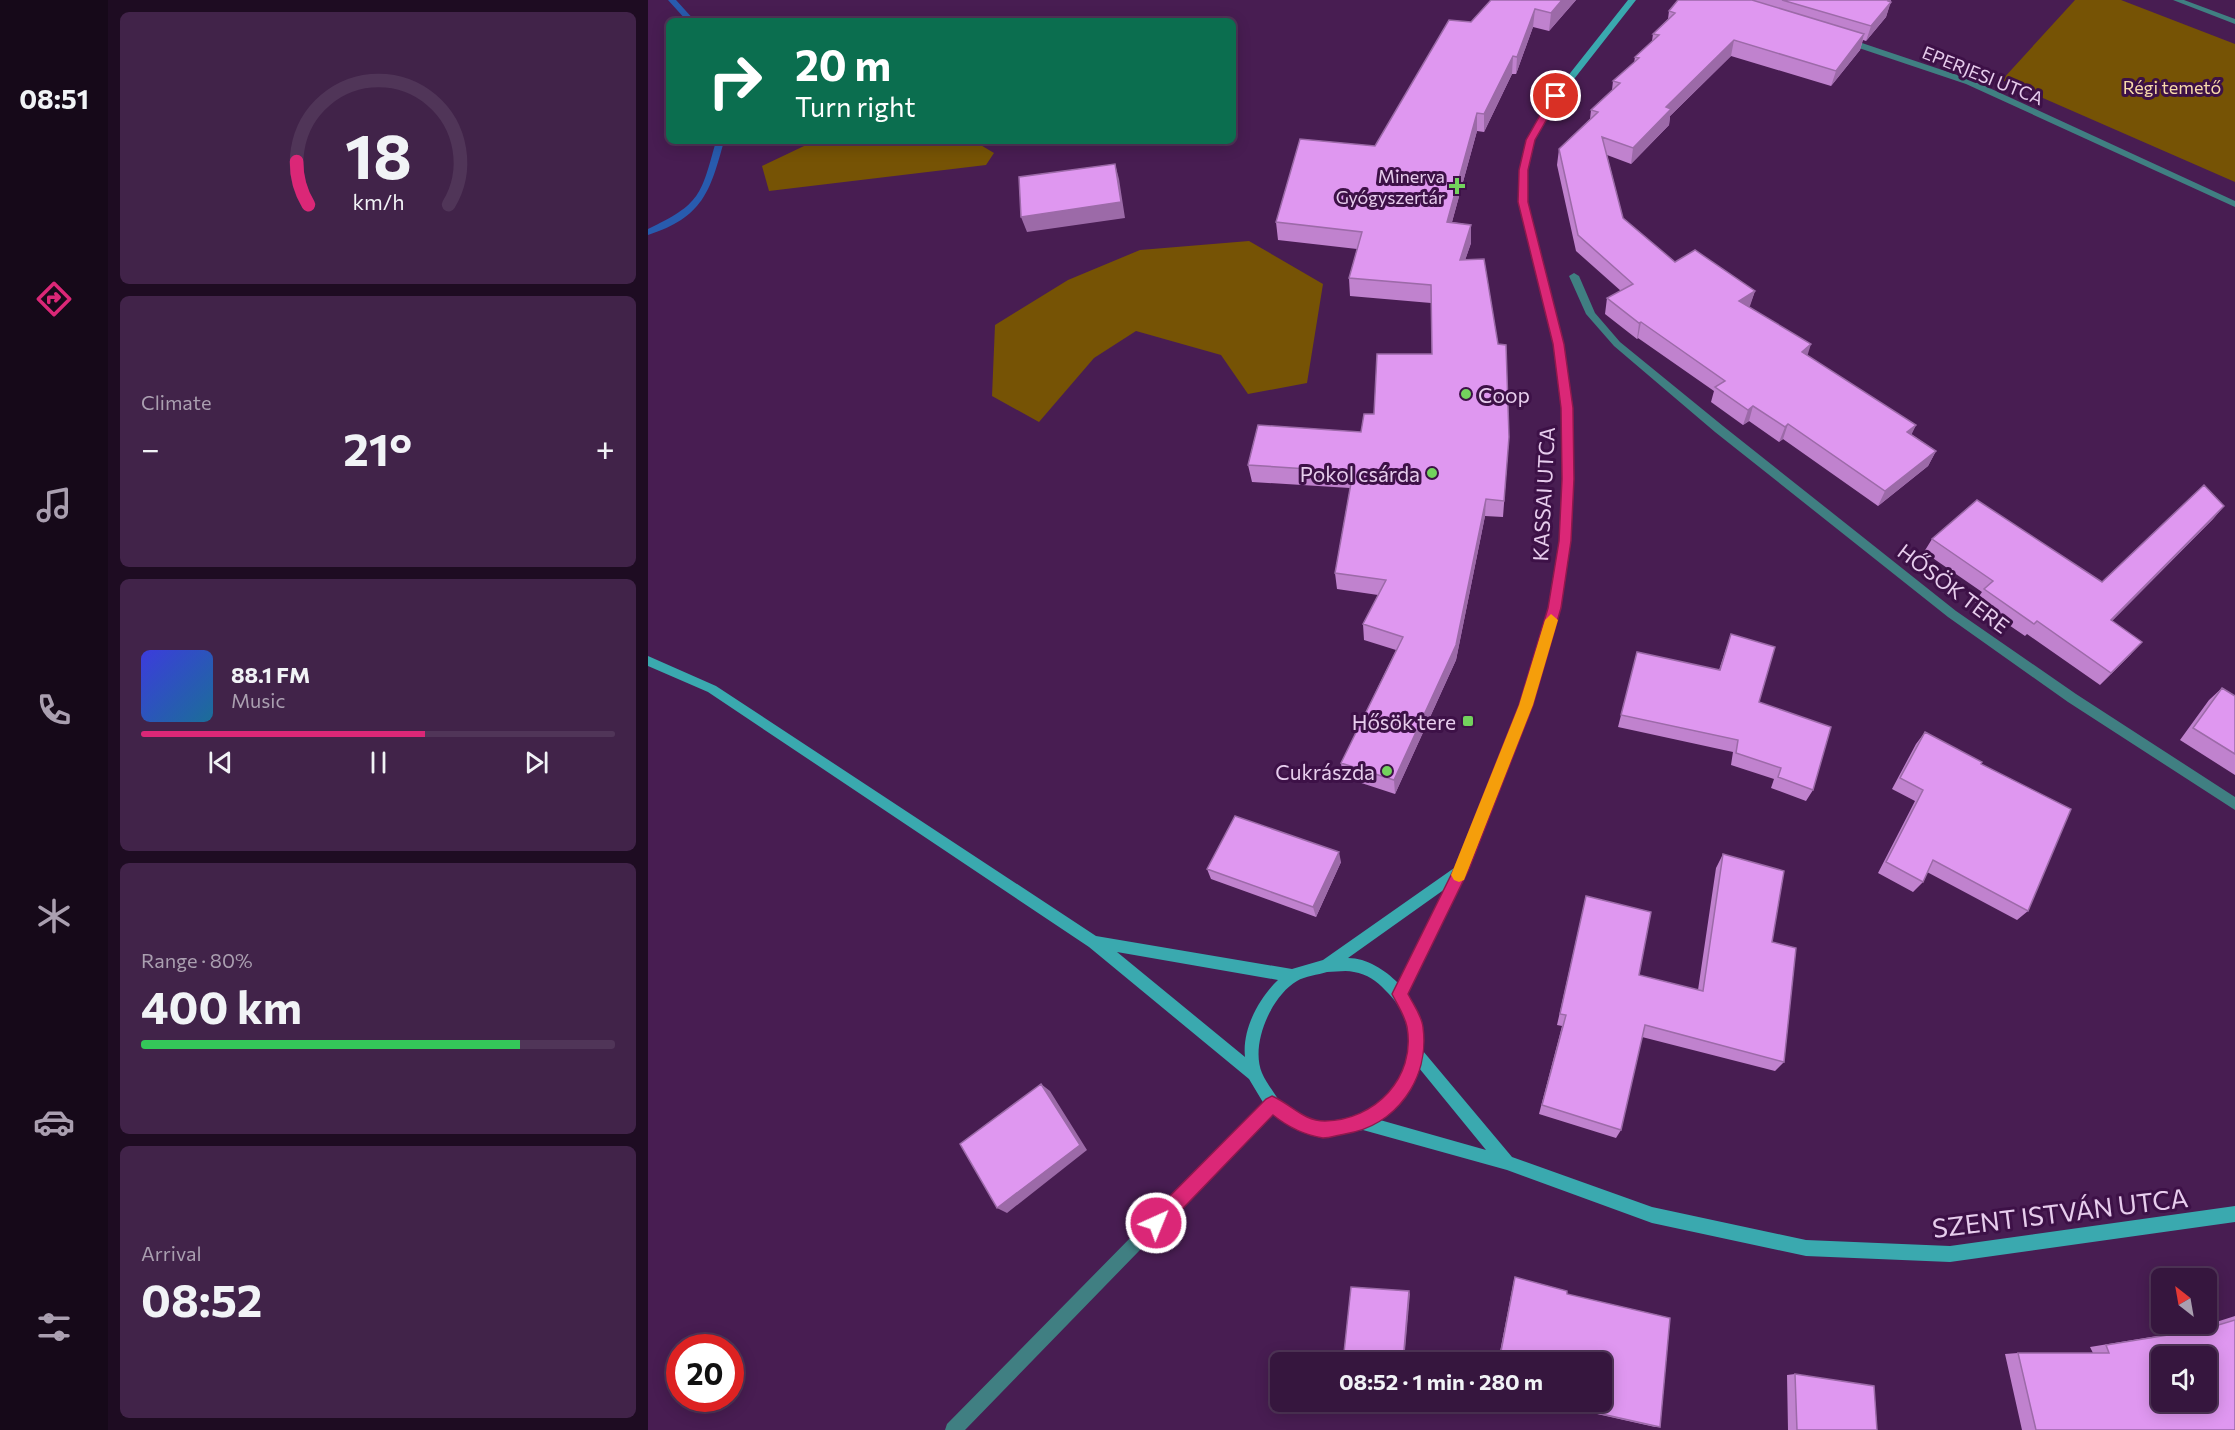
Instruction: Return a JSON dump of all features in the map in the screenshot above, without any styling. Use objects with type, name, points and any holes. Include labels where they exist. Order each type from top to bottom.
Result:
[{"type":"main road","name":"KASSAI UTCA","points":[[1400,994],[1462,869],[1526,705],[1555,608],[1565,541],[1568,479],[1567,408],[1559,344],[1523,202],[1524,170],[1531,140],[1556,96],[1632,0]]},
{"type":"main road","points":[[648,662],[712,689],[1094,942],[1254,1074],[1272,1104],[1296,1122],[1324,1130],[1363,1123],[1389,1106],[1407,1082],[1416,1054],[1415,1025],[1400,994],[1380,975],[1354,965],[1327,965],[1292,976],[1274,993],[1259,1018],[1251,1045],[1254,1074]]},
{"type":"main road","points":[[1327,965],[1462,869]]},
{"type":"main road","points":[[1094,942],[1292,976]]},
{"type":"main road","points":[[1416,1054],[1507,1164]]},
{"type":"main road","name":"SZENT ISTVÁN UTCA","points":[[1363,1123],[1507,1164],[1652,1215],[1806,1248],[1950,1254],[2235,1214]]},
{"type":"street","points":[[2177,0],[2235,22]]},
{"type":"street","name":"EPERJESI UTCA","points":[[1836,38],[1969,82],[2235,204]]},
{"type":"street","name":"HŐSÖK TERE","points":[[1574,276],[1591,314],[1617,344],[1728,436],[1952,614],[2072,698],[2235,804]]},
{"type":"street","points":[[953,1430],[1272,1104]]},
{"type":"green space","name":"Régi temető","points":[[2075,0],[2121,0],[2235,44],[2235,182],[2002,80]]},
{"type":"green space","points":[[979,144],[994,153],[986,165],[769,191],[762,166],[804,146]]},
{"type":"green space","points":[[1249,241],[1323,284],[1307,383],[1248,394],[1221,355],[1136,331],[1094,358],[1039,422],[992,396],[995,325],[1068,280],[1140,250]]},
{"type":"building","points":[[1491,0],[1562,0],[1551,13],[1535,9],[1517,57],[1513,56],[1484,114],[1477,113],[1447,222],[1471,225],[1460,260],[1484,259],[1498,344],[1506,345],[1509,437],[1504,501],[1486,499],[1456,645],[1394,780],[1341,763],[1403,637],[1363,624],[1386,580],[1335,573],[1353,472],[1248,465],[1258,425],[1361,432],[1364,414],[1374,414],[1377,354],[1432,354],[1431,285],[1349,278],[1362,232],[1276,222],[1300,139],[1375,146],[1449,20],[1471,22]]},
{"type":"building","points":[[1678,0],[1752,0],[1864,34],[1836,71],[1734,40],[1666,107],[1671,109],[1633,148],[1602,137],[1623,218],[1675,262],[1695,250],[1755,291],[1739,301],[1811,344],[1802,352],[1916,425],[1907,432],[1936,451],[1885,491],[1788,424],[1785,427],[1753,406],[1748,410],[1715,387],[1725,381],[1641,322],[1639,323],[1607,298],[1633,284],[1578,235],[1559,149],[1598,112],[1591,110],[1620,83],[1613,81],[1639,58],[1635,57],[1659,35],[1653,34],[1675,13],[1669,11]]},
{"type":"building","points":[[1782,0],[1889,0],[1891,2],[1871,26]]},
{"type":"building","points":[[1115,164],[1121,202],[1021,217],[1019,177]]},
{"type":"building","points":[[2204,485],[2224,506],[2111,620],[2142,642],[2111,673],[2037,621],[2034,624],[1984,589],[1993,581],[1932,539],[1977,500],[2102,582]]},
{"type":"building","points":[[1731,634],[1775,647],[1759,702],[1831,727],[1813,790],[1778,777],[1781,768],[1736,753],[1738,740],[1621,715],[1637,652],[1720,670]]},
{"type":"building","points":[[2222,688],[2235,696],[2235,754],[2193,728]]},
{"type":"building","points":[[1925,732],[1982,762],[1981,764],[2071,809],[2028,911],[1933,860],[1923,882],[1886,862],[1923,790],[1900,778]]},
{"type":"building","points":[[1235,816],[1339,852],[1313,907],[1207,869]]},
{"type":"building","points":[[1723,854],[1784,871],[1772,942],[1796,948],[1784,1062],[1645,1025],[1621,1130],[1542,1105],[1566,1015],[1560,1014],[1586,896],[1651,912],[1639,975],[1703,991]]},
{"type":"building","points":[[1041,1084],[1080,1145],[997,1208],[960,1144]]},
{"type":"building","points":[[1515,1277],[1567,1291],[1567,1294],[1670,1318],[1660,1427],[1593,1412],[1612,1412],[1612,1352],[1501,1352]]},
{"type":"building","points":[[1351,1287],[1409,1291],[1404,1352],[1344,1352]]},
{"type":"building","points":[[2235,1320],[2235,1430],[2036,1430],[2018,1353],[2109,1353],[2106,1345],[2174,1334],[2217,1334],[2217,1325]]},
{"type":"building","points":[[1795,1374],[1874,1386],[1877,1430],[1797,1430]]},
{"type":"waterway","points":[[672,0],[688,18]]},
{"type":"waterway","points":[[648,232],[682,215],[700,199],[710,177],[719,144]]},
{"type":"slow traffic","points":[[1459,875],[1526,705],[1551,620]]},
{"type":"place","name":"Minerva Gyógyszertár","points":[[1457,186]]},
{"type":"place","name":"Coop","points":[[1466,394]]},
{"type":"place","name":"Pokol csárda","points":[[1432,473]]},
{"type":"place","name":"Hősök tere","points":[[1468,721]]},
{"type":"place","name":"Cukrászda","points":[[1387,771]]},
{"type":"route","points":[[1156,1223],[1272,1104],[1296,1122],[1324,1130],[1363,1123],[1389,1106],[1407,1082],[1416,1054],[1415,1025],[1400,994],[1462,869],[1526,705],[1555,608],[1565,541],[1568,479],[1567,408],[1559,344],[1523,202],[1524,170],[1531,140],[1556,96]]}]
